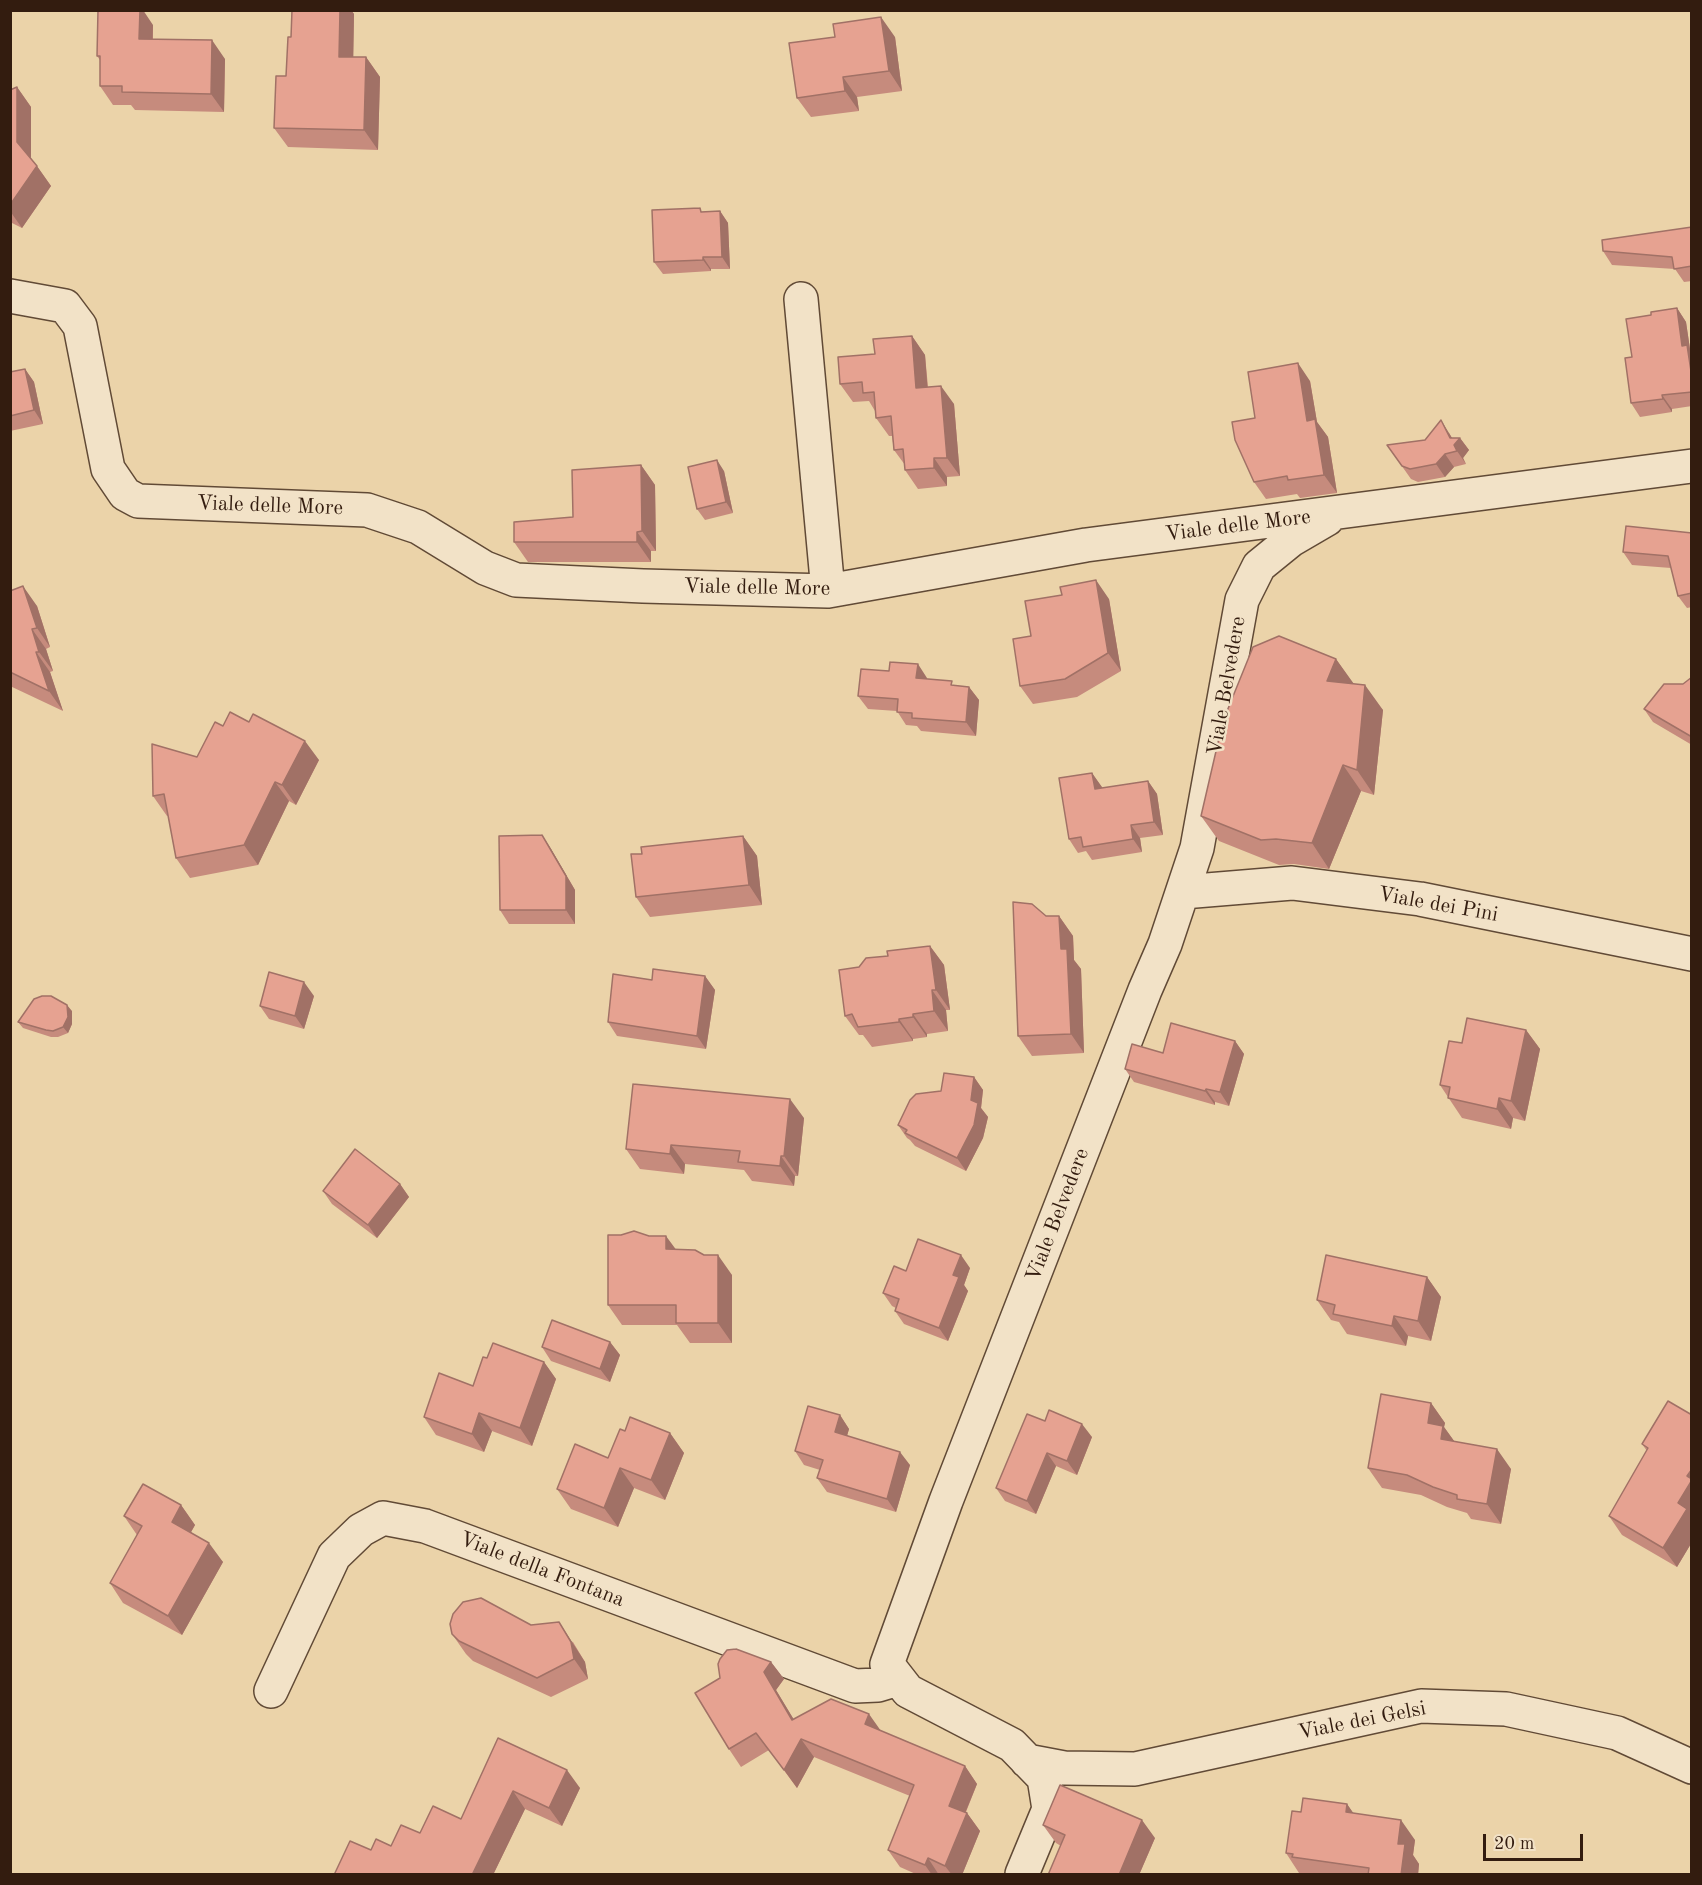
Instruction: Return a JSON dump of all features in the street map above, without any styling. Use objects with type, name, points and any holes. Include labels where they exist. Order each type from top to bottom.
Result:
[{"type":"street","name":"Viale delle More","points":[[10,296],[65,306],[80,326],[108,469],[125,494],[138,501],[367,510],[418,527],[485,568],[516,580],[828,591],[1086,545],[1692,466]]},
{"type":"street","points":[[801,299],[828,591]]},
{"type":"street","name":"Viale Belvedere","points":[[898,1679],[887,1664],[946,1502],[1145,990],[1165,944],[1183,892],[1202,826],[1242,600],[1259,566],[1292,540],[1340,513]]},
{"type":"street","name":"Viale dei Pini","points":[[1183,892],[1292,883],[1420,899],[1692,954]]},
{"type":"street","name":"Viale della Fontana","points":[[272,1691],[334,1556],[361,1530],[383,1518],[425,1526],[855,1686],[878,1685],[898,1679]]},
{"type":"street","points":[[898,1679],[908,1691],[1012,1745],[1044,1778],[1049,1809],[1022,1875]]},
{"type":"street","name":"Viale dei Gelsi","points":[[1027,1761],[1064,1768],[1135,1769],[1421,1706],[1506,1710],[1617,1733],[1692,1767]]},
{"type":"building","points":[[98,10],[140,10],[139,39],[212,40],[211,94],[122,92],[122,86],[100,86],[100,56],[97,56]]},
{"type":"building","points":[[292,10],[340,10],[339,57],[366,57],[364,130],[274,128],[276,76],[286,76]]},
{"type":"building","points":[[881,17],[889,71],[843,77],[845,91],[797,98],[789,43],[835,37],[833,24]]},
{"type":"building","points":[[17,87],[17,142],[37,166],[10,205],[10,90]]},
{"type":"building","points":[[700,208],[701,212],[720,211],[722,257],[654,262],[652,210]]},
{"type":"building","points":[[1692,227],[1692,266],[1674,269],[1672,257],[1603,251],[1602,240]]},
{"type":"building","points":[[1677,308],[1682,346],[1687,345],[1692,392],[1662,395],[1663,399],[1631,403],[1625,358],[1632,357],[1626,319]]},
{"type":"building","points":[[912,336],[916,388],[941,386],[947,458],[934,458],[934,468],[905,470],[903,449],[894,450],[891,416],[876,418],[874,392],[863,393],[862,382],[840,384],[838,357],[875,354],[873,339]]},
{"type":"building","points":[[1298,363],[1307,421],[1315,419],[1324,475],[1288,480],[1287,476],[1254,482],[1235,440],[1232,422],[1255,418],[1248,372]]},
{"type":"building","points":[[25,369],[34,410],[10,416],[10,372]]},
{"type":"building","points":[[1441,420],[1450,438],[1460,438],[1454,445],[1457,451],[1445,454],[1436,464],[1410,469],[1402,466],[1387,445],[1425,440]]},
{"type":"building","points":[[717,460],[726,502],[697,509],[688,467]]},
{"type":"building","points":[[641,465],[642,531],[637,532],[637,542],[514,542],[514,522],[573,517],[572,470]]},
{"type":"building","points":[[1626,526],[1692,533],[1692,593],[1678,596],[1668,556],[1623,552]]},
{"type":"building","points":[[1096,580],[1108,653],[1065,679],[1020,686],[1013,639],[1031,636],[1025,601],[1062,595],[1060,587]]},
{"type":"building","points":[[23,586],[37,628],[32,629],[39,652],[36,652],[49,691],[10,672],[10,591]]},
{"type":"building","points":[[1279,636],[1336,659],[1327,681],[1365,685],[1357,770],[1343,765],[1312,843],[1276,839],[1261,840],[1201,816],[1223,721],[1253,647]]},
{"type":"building","points":[[890,662],[918,664],[916,678],[952,681],[951,685],[969,687],[966,722],[912,718],[912,713],[897,712],[898,699],[858,696],[861,669],[889,671]]},
{"type":"building","points":[[1692,677],[1692,737],[1644,709],[1664,684],[1683,684]]},
{"type":"building","points":[[230,712],[249,722],[253,714],[305,741],[282,785],[275,782],[244,845],[176,858],[164,794],[153,796],[152,744],[197,757],[215,722],[223,726]]},
{"type":"building","points":[[1092,773],[1095,789],[1148,781],[1154,822],[1131,825],[1133,839],[1083,847],[1081,837],[1069,839],[1059,778]]},
{"type":"building","points":[[542,835],[566,876],[566,910],[500,910],[499,836]]},
{"type":"building","points":[[743,836],[749,885],[636,897],[631,854],[642,854],[641,847]]},
{"type":"building","points":[[1013,902],[1032,904],[1046,916],[1059,916],[1061,949],[1067,949],[1071,1034],[1018,1036]]},
{"type":"building","points":[[930,946],[936,990],[932,990],[934,1011],[913,1014],[913,1017],[899,1019],[899,1022],[858,1027],[852,1014],[845,1016],[839,970],[859,967],[866,958],[888,956],[887,951]]},
{"type":"building","points":[[653,969],[705,976],[697,1036],[608,1022],[613,974],[652,980]]},
{"type":"building","points":[[269,972],[304,982],[295,1016],[260,1006]]},
{"type":"building","points":[[51,996],[67,1005],[68,1017],[63,1027],[53,1031],[18,1022],[34,999]]},
{"type":"building","points":[[1467,1018],[1526,1030],[1511,1101],[1499,1098],[1497,1109],[1448,1098],[1450,1087],[1440,1085],[1449,1041],[1462,1043]]},
{"type":"building","points":[[1171,1023],[1235,1041],[1220,1092],[1206,1089],[1205,1091],[1125,1069],[1132,1044],[1163,1053]]},
{"type":"building","points":[[944,1073],[974,1077],[971,1100],[978,1103],[974,1125],[957,1158],[905,1133],[907,1130],[898,1125],[910,1100],[916,1094],[941,1091]]},
{"type":"building","points":[[633,1084],[790,1099],[784,1156],[781,1156],[780,1166],[738,1162],[740,1151],[671,1145],[670,1154],[626,1149]]},
{"type":"building","points":[[355,1149],[400,1184],[368,1225],[323,1191]]},
{"type":"building","points":[[634,1231],[649,1236],[666,1236],[666,1249],[695,1250],[704,1255],[718,1255],[718,1323],[676,1323],[676,1305],[608,1305],[608,1235],[621,1235]]},
{"type":"building","points":[[918,1239],[961,1255],[953,1275],[959,1277],[939,1328],[895,1311],[899,1299],[883,1293],[894,1266],[906,1271]]},
{"type":"building","points":[[1326,1255],[1427,1277],[1418,1321],[1394,1316],[1392,1326],[1333,1314],[1335,1305],[1317,1300]]},
{"type":"building","points":[[552,1320],[610,1342],[600,1369],[542,1347]]},
{"type":"building","points":[[493,1343],[544,1362],[520,1428],[479,1413],[472,1434],[424,1417],[439,1373],[473,1386],[483,1357],[487,1358]]},
{"type":"building","points":[[1381,1394],[1431,1403],[1428,1423],[1443,1426],[1441,1439],[1497,1449],[1487,1504],[1457,1499],[1457,1495],[1407,1475],[1368,1468]]},
{"type":"building","points":[[1668,1401],[1692,1415],[1692,1469],[1687,1476],[1692,1480],[1678,1503],[1687,1509],[1663,1548],[1609,1516],[1648,1448],[1642,1444]]},
{"type":"building","points":[[808,1406],[840,1415],[835,1432],[900,1452],[887,1499],[817,1478],[823,1460],[795,1451]]},
{"type":"building","points":[[1049,1410],[1082,1424],[1067,1461],[1047,1453],[1027,1501],[996,1488],[1027,1414],[1045,1421]]},
{"type":"building","points":[[630,1417],[670,1433],[651,1480],[620,1468],[604,1508],[557,1489],[575,1444],[608,1458],[620,1429],[625,1431]]},
{"type":"building","points":[[143,1484],[181,1505],[172,1522],[209,1543],[168,1616],[110,1583],[142,1526],[124,1516]]},
{"type":"building","points":[[481,1598],[531,1625],[559,1622],[571,1642],[574,1659],[537,1678],[459,1641],[452,1634],[450,1624],[453,1614],[463,1602]]},
{"type":"building","points":[[736,1649],[771,1662],[764,1672],[792,1720],[831,1699],[869,1714],[865,1724],[965,1766],[949,1806],[967,1813],[945,1866],[928,1858],[925,1865],[888,1850],[914,1785],[801,1739],[784,1770],[756,1733],[729,1749],[695,1693],[720,1678],[718,1664],[720,1659],[727,1650]]},
{"type":"building","points":[[498,1738],[567,1770],[549,1808],[513,1791],[472,1875],[334,1875],[350,1841],[371,1850],[376,1839],[391,1846],[401,1825],[420,1833],[433,1806],[461,1819]]},
{"type":"building","points":[[1060,1785],[1142,1820],[1119,1875],[1048,1875],[1065,1835],[1043,1825]]},
{"type":"building","points":[[1303,1798],[1347,1804],[1346,1812],[1401,1820],[1398,1844],[1405,1844],[1401,1875],[1368,1875],[1369,1868],[1292,1857],[1293,1854],[1286,1853],[1292,1811],[1301,1812]]}]
